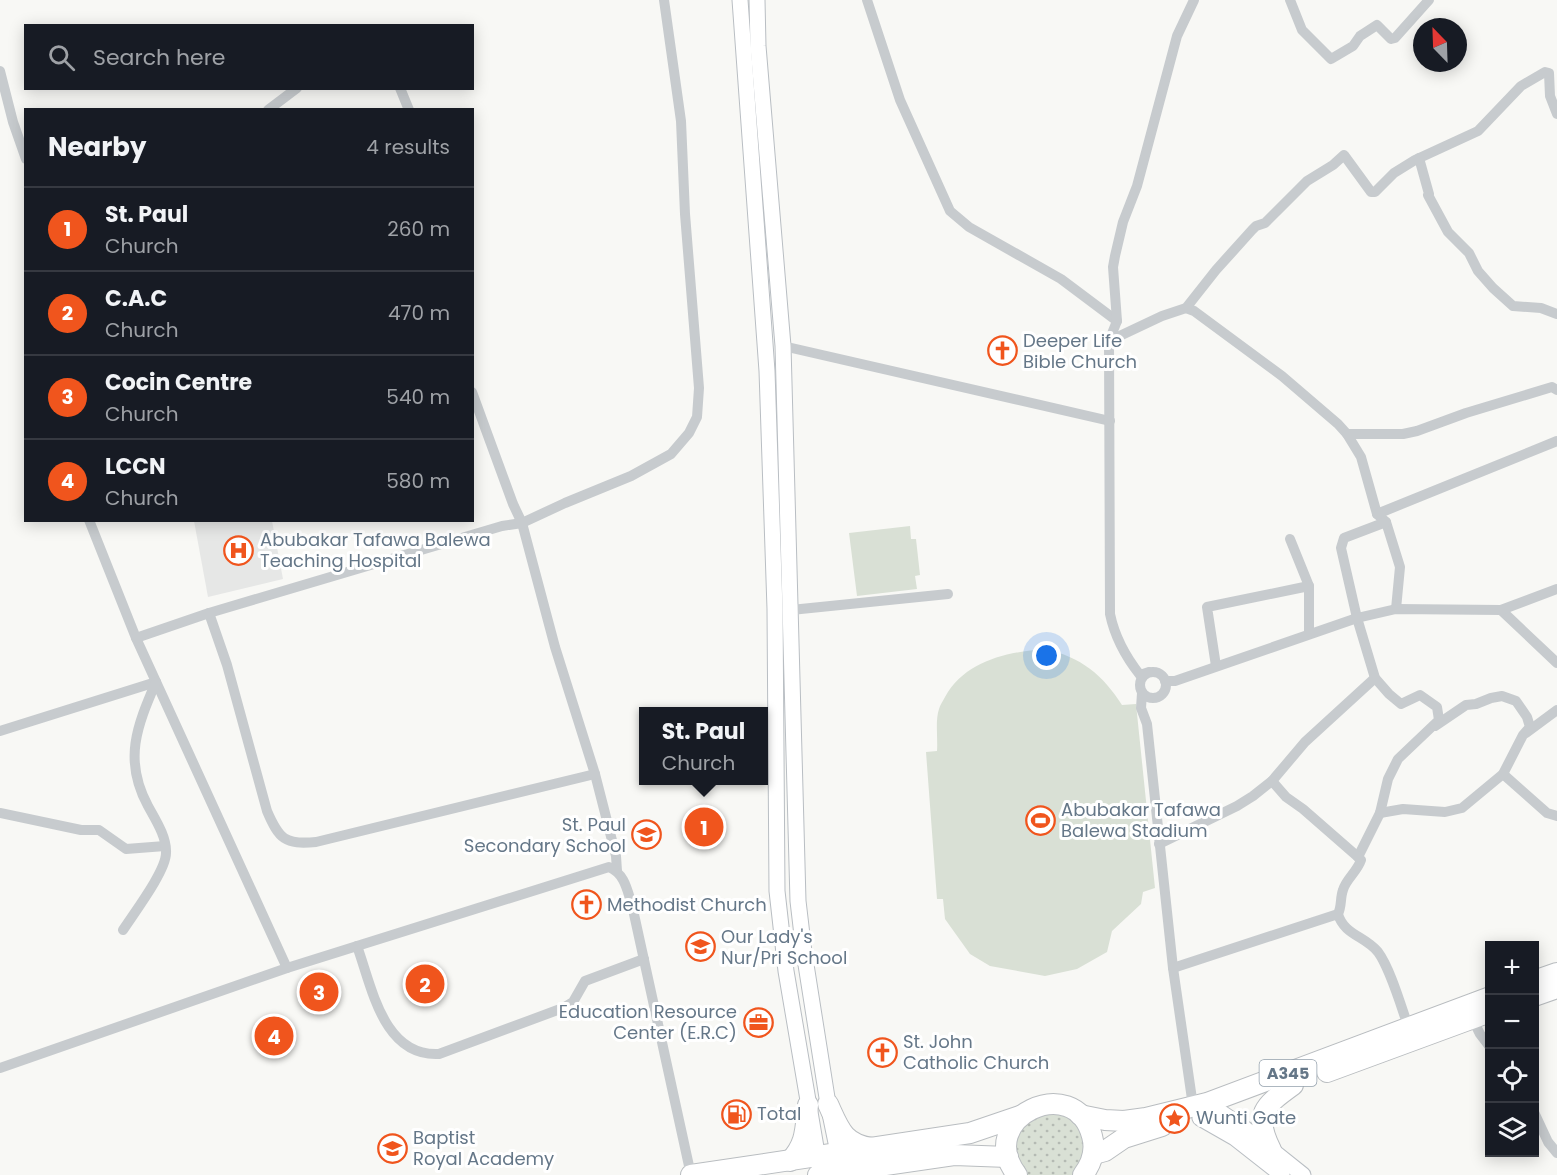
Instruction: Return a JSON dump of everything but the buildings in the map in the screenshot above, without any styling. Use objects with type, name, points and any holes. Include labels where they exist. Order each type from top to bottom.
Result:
[{"type":"highway","points":[[1539,979],[1557,973]]},
{"type":"highway","points":[[1537,995],[1557,988]]},
{"type":"highway","name":"A345","points":[[840,1167],[874,1148],[970,1133],[1020,1116],[1039,1105],[1050,1103],[1071,1109],[1080,1115],[1124,1121],[1205,1110],[1267,1082],[1408,1026],[1485,999]]},
{"type":"highway","name":"A345","points":[[1094,1154],[1106,1151],[1134,1134],[1205,1110],[1293,1085],[1481,1015]]},
{"type":"highway","points":[[1271,1150],[1262,1128],[1265,1108],[1273,1099],[1293,1085]]},
{"type":"highway","points":[[790,1161],[800,1151],[818,1104],[838,1124],[848,1140],[858,1146],[874,1148]]},
{"type":"highway","points":[[1080,1115],[1092,1133],[1094,1154],[1089,1168],[1083,1175]]},
{"type":"highway","points":[[1017,1175],[1008,1157],[1009,1135],[1020,1116]]},
{"type":"highway","name":"A345","points":[[691,1175],[790,1161],[819,1170],[954,1155],[1008,1157]]},
{"type":"street","points":[[136,638],[209,613],[502,526],[522,523],[631,476],[671,454],[689,433],[697,417],[699,388],[685,214],[681,121],[664,0]]},
{"type":"street","points":[[740,0],[766,343],[775,620],[777,891],[780,932],[786,971],[818,1104],[840,1167]]},
{"type":"street","points":[[757,0],[758,46],[783,346],[798,901],[818,1104],[819,1170]]},
{"type":"street","points":[[867,0],[900,100],[950,211],[969,226],[1061,279],[1117,321]]},
{"type":"street","points":[[1188,675],[1168,678],[1149,674],[1134,678],[1130,663],[1118,641],[1110,614],[1109,341],[1117,321],[1114,256],[1137,186],[1177,36],[1194,0]]},
{"type":"street","points":[[1290,0],[1302,30],[1331,59],[1353,45],[1360,36],[1377,25],[1391,39],[1395,38],[1429,0]]},
{"type":"street","points":[[0,71],[24,153]]},
{"type":"street","points":[[1109,341],[1162,316],[1186,308],[1216,270],[1256,226],[1265,223],[1307,181],[1344,155],[1373,192],[1394,173],[1419,158],[1478,131],[1517,90],[1545,72],[1549,73],[1550,96],[1557,114]]},
{"type":"street","points":[[271,108],[294,90]]},
{"type":"street","points":[[401,90],[409,108]]},
{"type":"street","points":[[1419,158],[1428,195],[1441,220],[1448,232],[1469,253],[1478,270],[1493,288],[1513,306],[1541,308],[1557,314]]},
{"type":"street","points":[[1186,308],[1194,311],[1282,376],[1347,434],[1361,457],[1400,567],[1396,609]]},
{"type":"street","points":[[766,343],[1110,421]]},
{"type":"street","points":[[1347,434],[1403,434],[1529,393],[1552,387],[1557,390]]},
{"type":"street","points":[[474,397],[522,523],[555,647],[596,774],[616,856],[617,871]]},
{"type":"street","points":[[1358,857],[1380,813],[1386,785],[1398,759],[1439,720],[1437,707],[1420,695],[1401,704],[1375,678],[1358,618],[1341,542],[1344,538],[1382,518],[1557,441]]},
{"type":"street","points":[[90,522],[136,638],[287,968]]},
{"type":"street","points":[[1290,539],[1309,586],[1309,634]]},
{"type":"street","points":[[1216,666],[1207,607],[1309,586]]},
{"type":"street","points":[[1149,674],[1166,681],[1174,681],[1358,618],[1396,609],[1501,610],[1557,589]]},
{"type":"street","points":[[791,610],[948,594]]},
{"type":"street","points":[[1501,610],[1557,663]]},
{"type":"street","points":[[209,613],[227,665],[267,811],[276,830],[286,841],[297,844],[316,842],[596,774]]},
{"type":"street","points":[[1149,674],[1140,687],[1141,708],[1147,724],[1173,968],[1205,1110],[1235,1138],[1282,1175]]},
{"type":"street","points":[[1159,844],[1237,807],[1272,781],[1305,742],[1375,678]]},
{"type":"street","points":[[1147,724],[1151,708],[1164,691],[1166,681]]},
{"type":"street","points":[[0,731],[156,682]]},
{"type":"street","points":[[123,930],[157,876],[166,853],[157,824],[136,779],[134,759],[136,733],[156,682]]},
{"type":"street","points":[[1142,693],[1149,698],[1158,697]]},
{"type":"street","points":[[1380,813],[1403,809],[1433,813],[1455,810],[1469,803],[1503,774],[1523,735],[1530,727],[1527,717],[1516,701],[1502,696],[1466,705],[1427,730]]},
{"type":"street","points":[[1523,735],[1557,710]]},
{"type":"street","points":[[1503,774],[1546,813],[1557,816]]},
{"type":"street","points":[[1272,781],[1286,797],[1361,860],[1343,889],[1342,906],[1338,914],[1341,925],[1377,951],[1391,978],[1408,1026]]},
{"type":"street","points":[[0,813],[81,830],[99,830],[126,849],[165,846]]},
{"type":"street","points":[[0,1068],[287,968],[609,867],[617,871],[622,878],[632,905],[691,1175]]},
{"type":"street","points":[[1173,968],[1338,914]]},
{"type":"street","points":[[357,946],[385,1024],[403,1043],[426,1055],[439,1054],[563,1008],[573,1002],[585,981],[644,959]]},
{"type":"street","points":[[1481,1015],[1480,1034],[1485,1040]]},
{"type":"street","points":[[1205,1110],[1243,1127],[1303,1175]]},
{"type":"street","points":[[1539,1123],[1548,1142],[1557,1153]]},
{"type":"shaded area","name":"Abubakar Tafawa Balewa Teaching Hospital","points":[[194,522],[272,522],[283,579],[208,597]]},
{"type":"shaded area","points":[[910,526],[911,539],[916,539],[920,575],[915,576],[917,589],[857,596],[849,533]]},
{"type":"shaded area","name":"Abubakar Tafawa Balewa Stadium","points":[[1045,649],[1070,657],[1090,669],[1115,694],[1122,705],[1136,704],[1155,888],[1143,892],[1141,904],[1112,931],[1107,952],[1077,969],[1045,976],[990,966],[970,954],[945,919],[943,899],[937,899],[926,752],[937,751],[939,708],[953,685],[964,675],[975,667],[1002,656]]},
{"type":"shaded area","points":[[1059,1111],[1079,1124],[1087,1147],[1074,1175],[1023,1175],[1016,1166],[1016,1129],[1024,1120]]},
{"type":"place","name":"Deeper Life Bible Church","points":[[1002,351]]},
{"type":"place","name":"Abubakar Tafawa Balewa Teaching Hospital","points":[[239,550]]},
{"type":"place","name":"Abubakar Tafawa Balewa Stadium","points":[[1040,820]]},
{"type":"place","name":"St. Paul","points":[[704,827]]},
{"type":"place","name":"St. Paul Secondary School","points":[[647,835]]},
{"type":"place","name":"Methodist Church","points":[[586,905]]},
{"type":"place","name":"Our Lady's Nur/Pri School","points":[[700,947]]},
{"type":"place","name":"C.A.C","points":[[425,984]]},
{"type":"place","name":"Cocin Centre","points":[[319,992]]},
{"type":"place","name":"Education Resource Center (E.R.C)","points":[[758,1022]]},
{"type":"place","name":"LCCN","points":[[274,1036]]},
{"type":"place","name":"St. John Catholic Church","points":[[882,1052]]},
{"type":"place","name":"Total","points":[[736,1114]]},
{"type":"place","name":"Wunti Gate","points":[[1175,1118]]},
{"type":"place","name":"Baptist Royal Academy","points":[[392,1148]]}]
